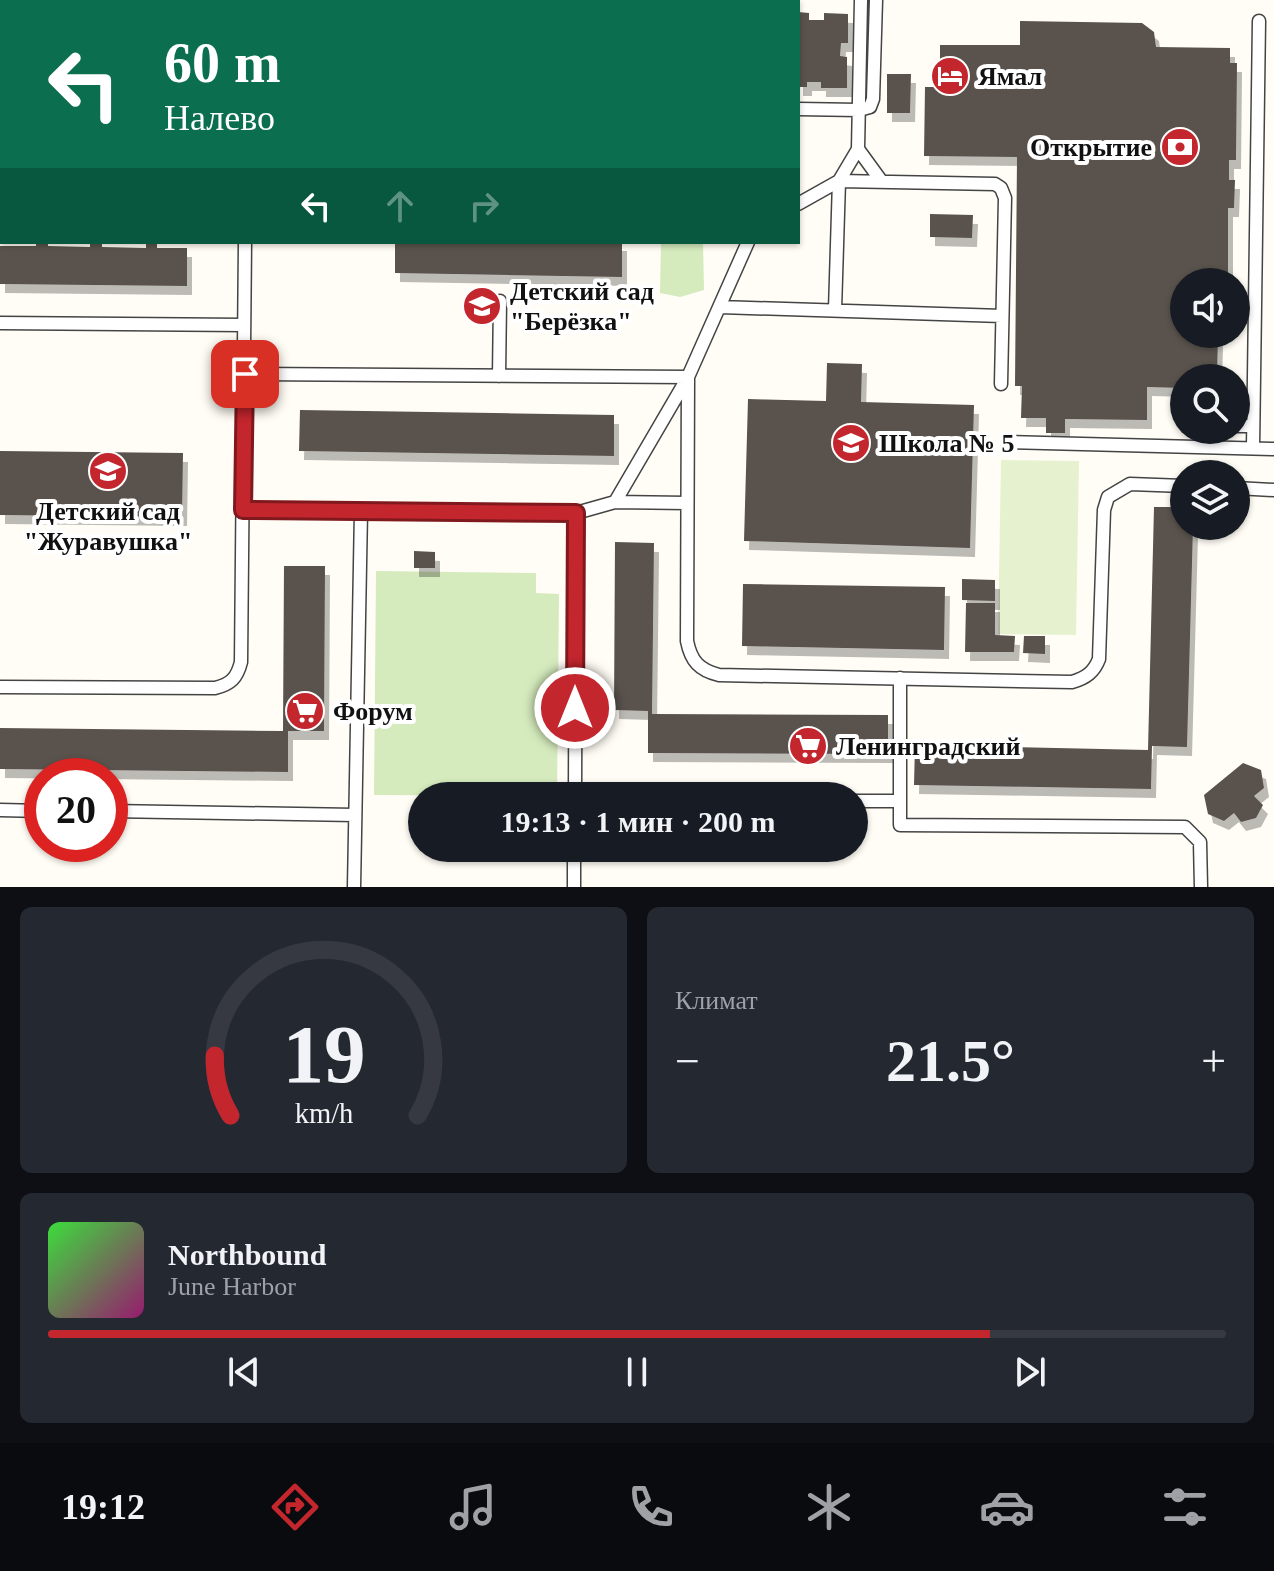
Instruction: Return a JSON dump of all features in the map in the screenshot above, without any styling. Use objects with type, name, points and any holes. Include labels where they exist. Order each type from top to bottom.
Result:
[{"type":"lane","points":[[835,310],[839,181],[858,149],[861,0]]},
{"type":"lane","points":[[800,109],[859,110],[870,107],[873,99],[876,0]]},
{"type":"lane","points":[[1253,448],[1259,21]]},
{"type":"lane","points":[[858,149],[882,182]]},
{"type":"lane","points":[[800,203],[839,181],[995,184],[1001,188],[1005,198],[1001,384]]},
{"type":"lane","points":[[0,687],[215,688],[227,685],[238,675],[241,662],[245,244]]},
{"type":"lane","points":[[615,502],[688,377],[747,244]]},
{"type":"lane","points":[[499,376],[500,301]]},
{"type":"lane","points":[[720,307],[1002,316]]},
{"type":"lane","points":[[0,323],[244,325]]},
{"type":"lane","points":[[245,374],[688,377]]},
{"type":"lane","points":[[688,377],[687,641],[690,657],[703,671],[719,675],[1072,682],[1084,679],[1099,659],[1104,510],[1108,497],[1130,484],[1170,485]]},
{"type":"lane","points":[[1010,442],[1274,449]]},
{"type":"lane","points":[[1250,489],[1274,490]]},
{"type":"lane","points":[[243,510],[576,513],[615,502],[687,503]]},
{"type":"lane","points":[[354,887],[361,511]]},
{"type":"lane","points":[[575,782],[576,513]]},
{"type":"lane","points":[[900,678],[900,825],[1185,827],[1200,842],[1201,887]]},
{"type":"lane","points":[[868,801],[900,801]]},
{"type":"lane","points":[[0,810],[24,811]]},
{"type":"lane","points":[[128,811],[355,815]]},
{"type":"lane","points":[[574,862],[574,887]]},
{"type":"green space","points":[[661,244],[703,244],[704,290],[680,297],[660,293]]},
{"type":"green space","points":[[1001,460],[1079,461],[1076,635],[998,634]]},
{"type":"green space","points":[[376,571],[536,573],[536,593],[559,594],[557,782],[408,782],[408,795],[374,795]]},
{"type":"building","points":[[800,12],[809,13],[809,20],[824,20],[824,13],[848,14],[848,43],[841,43],[840,56],[847,57],[847,88],[821,88],[821,82],[807,82],[807,87],[800,87]]},
{"type":"building","name":"Ямал","points":[[1020,21],[1142,23],[1154,32],[1156,47],[1230,48],[1230,63],[1237,63],[1236,160],[1229,160],[1229,180],[1235,180],[1234,208],[1228,208],[1228,268],[1170,268],[1170,348],[1218,348],[1217,364],[1170,364],[1170,388],[1147,387],[1147,420],[1065,419],[1065,433],[1046,433],[1046,418],[1021,418],[1022,386],[1015,386],[1017,157],[924,156],[925,87],[940,87],[940,45],[1020,45]]},
{"type":"building","points":[[887,74],[911,74],[910,113],[887,113]]},
{"type":"building","points":[[930,214],[973,215],[972,238],[930,237]]},
{"type":"building","points":[[90,244],[102,244],[102,247],[146,248],[146,244],[157,244],[157,248],[187,248],[187,286],[0,284],[0,246],[90,247]]},
{"type":"building","points":[[395,244],[622,244],[622,277],[395,273]]},
{"type":"building","points":[[827,363],[862,364],[861,402],[974,405],[970,548],[744,541],[748,399],[826,401]]},
{"type":"building","points":[[300,410],[614,415],[614,456],[299,451]]},
{"type":"building","points":[[0,451],[183,453],[182,517],[0,515]]},
{"type":"building","points":[[1154,507],[1170,507],[1170,540],[1193,540],[1187,747],[1152,746],[1151,789],[914,785],[915,745],[1148,750]]},
{"type":"building","points":[[615,542],[654,543],[652,714],[888,715],[888,754],[648,753],[648,711],[614,710]]},
{"type":"building","points":[[414,551],[435,552],[435,568],[414,568]]},
{"type":"building","points":[[284,566],[325,566],[324,731],[288,731],[288,772],[128,770],[128,758],[24,758],[24,769],[0,769],[0,728],[283,731]]},
{"type":"building","points":[[962,579],[995,580],[995,601],[962,600]]},
{"type":"building","points":[[743,584],[945,587],[944,650],[742,646]]},
{"type":"building","points":[[966,603],[995,603],[995,635],[1015,636],[1014,652],[965,652]]},
{"type":"building","points":[[1024,636],[1045,636],[1045,654],[1023,653]]},
{"type":"building","points":[[1243,763],[1261,770],[1264,788],[1254,796],[1263,805],[1256,818],[1241,822],[1234,813],[1224,821],[1208,814],[1204,795]]},
{"type":"place","name":"Ямал","points":[[950,76]]},
{"type":"place","name":"Открытие","points":[[1180,147]]},
{"type":"place","name":"Детский сад \"Берёзка\"","points":[[482,306]]},
{"type":"place","name":"Школа № 5","points":[[851,443]]},
{"type":"place","name":"Детский сад \"Журавушка\"","points":[[108,471]]},
{"type":"place","name":"Форум","points":[[305,711]]},
{"type":"place","name":"Ленинградский","points":[[808,746]]},
{"type":"route","points":[[245,374],[243,510],[576,513],[575,708]]}]
